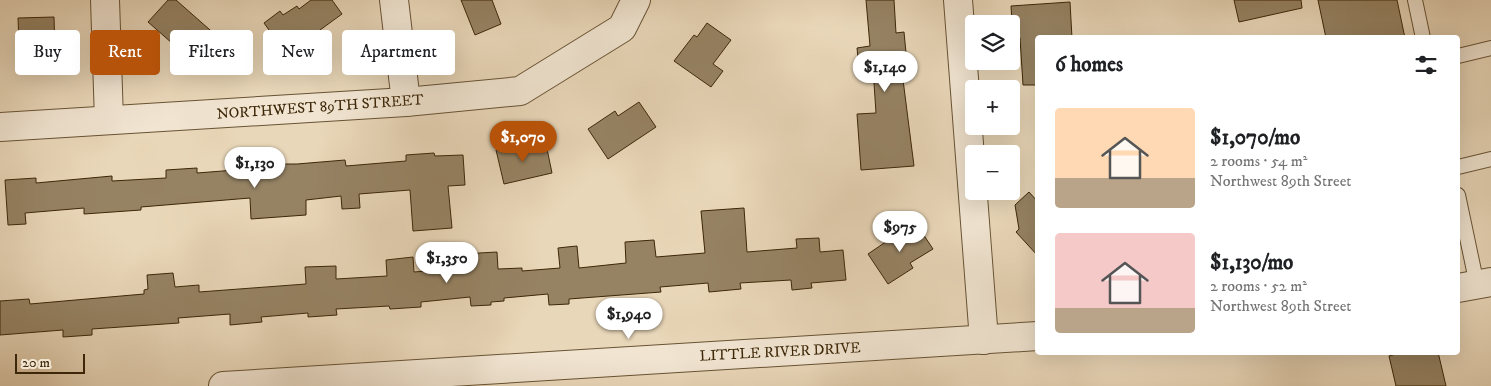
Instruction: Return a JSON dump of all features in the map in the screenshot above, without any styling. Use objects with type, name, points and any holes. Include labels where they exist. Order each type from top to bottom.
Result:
[{"type":"street","points":[[105,0],[109,120]]},
{"type":"street","points":[[394,0],[406,102]]},
{"type":"street","name":"NORTHWEST 89TH STREET","points":[[0,127],[406,102],[520,90],[622,28],[636,0]]},
{"type":"street","points":[[958,0],[984,340]]},
{"type":"street","name":"LITTLE RIVER DRIVE","points":[[223,386],[1035,336]]},
{"type":"lane","points":[[1415,0],[1422,35]]},
{"type":"lane","points":[[1460,56],[1491,48]]},
{"type":"lane","points":[[1460,167],[1491,159]]},
{"type":"lane","points":[[1460,206],[1475,285]]},
{"type":"building","points":[[168,0],[176,0],[210,30],[170,30],[170,41],[160,33],[160,30],[157,30],[148,22]]},
{"type":"building","points":[[311,0],[332,0],[342,14],[320,30],[269,30],[264,23],[280,11],[283,15],[297,6],[299,9]]},
{"type":"building","points":[[461,0],[492,0],[501,24],[475,35]]},
{"type":"building","points":[[866,0],[894,0],[896,33],[904,32],[907,63],[901,64],[914,166],[861,170],[857,114],[876,113],[873,68],[859,69],[857,48],[870,46]]},
{"type":"building","points":[[1234,0],[1301,0],[1302,8],[1239,22]]},
{"type":"building","points":[[1318,0],[1397,0],[1404,35],[1325,35]]},
{"type":"building","points":[[1070,2],[1072,35],[1035,35],[1035,85],[1023,85],[1020,15],[1012,15],[1011,6]]},
{"type":"building","points":[[54,17],[54,30],[18,30],[18,18]]},
{"type":"building","points":[[707,23],[731,40],[713,64],[723,71],[711,87],[674,61],[694,35],[697,37]]},
{"type":"building","points":[[639,102],[656,127],[608,159],[588,129],[615,111],[618,116]]},
{"type":"building","points":[[526,143],[527,149],[546,144],[552,173],[504,184],[496,150]]},
{"type":"building","points":[[434,153],[435,156],[463,155],[465,185],[448,186],[452,228],[413,231],[410,190],[359,194],[360,208],[342,209],[341,196],[306,200],[306,215],[251,219],[250,198],[84,214],[84,208],[25,213],[26,224],[8,225],[5,180],[36,178],[36,183],[112,176],[112,181],[166,178],[166,170],[197,168],[197,173],[248,169],[247,162],[278,160],[278,164],[297,164],[345,160],[346,166],[406,161],[406,155]]},
{"type":"building","points":[[1029,192],[1035,199],[1035,253],[1016,232],[1019,229],[1015,205]]},
{"type":"building","points":[[744,208],[747,252],[797,248],[796,239],[819,238],[820,252],[843,250],[846,280],[811,283],[812,288],[792,290],[791,280],[740,283],[741,289],[709,292],[708,283],[660,287],[661,292],[569,299],[569,304],[549,305],[548,294],[504,298],[504,301],[491,302],[491,305],[471,306],[470,297],[421,302],[421,307],[390,309],[389,306],[336,309],[337,315],[308,317],[308,313],[261,317],[262,322],[230,325],[230,314],[178,318],[179,323],[92,329],[92,335],[63,337],[63,330],[0,335],[0,301],[29,299],[30,304],[144,294],[144,290],[148,289],[147,275],[173,273],[175,287],[199,285],[199,292],[306,284],[305,267],[336,266],[336,279],[387,276],[386,260],[413,257],[414,272],[463,268],[462,254],[497,252],[498,269],[522,268],[522,271],[560,268],[558,248],[577,246],[579,268],[626,263],[625,242],[654,240],[656,257],[705,253],[701,211]]},
{"type":"building","points":[[915,222],[933,249],[910,263],[913,268],[888,284],[868,254]]},
{"type":"building","points":[[1439,355],[1446,386],[1396,386],[1389,356]]}]
